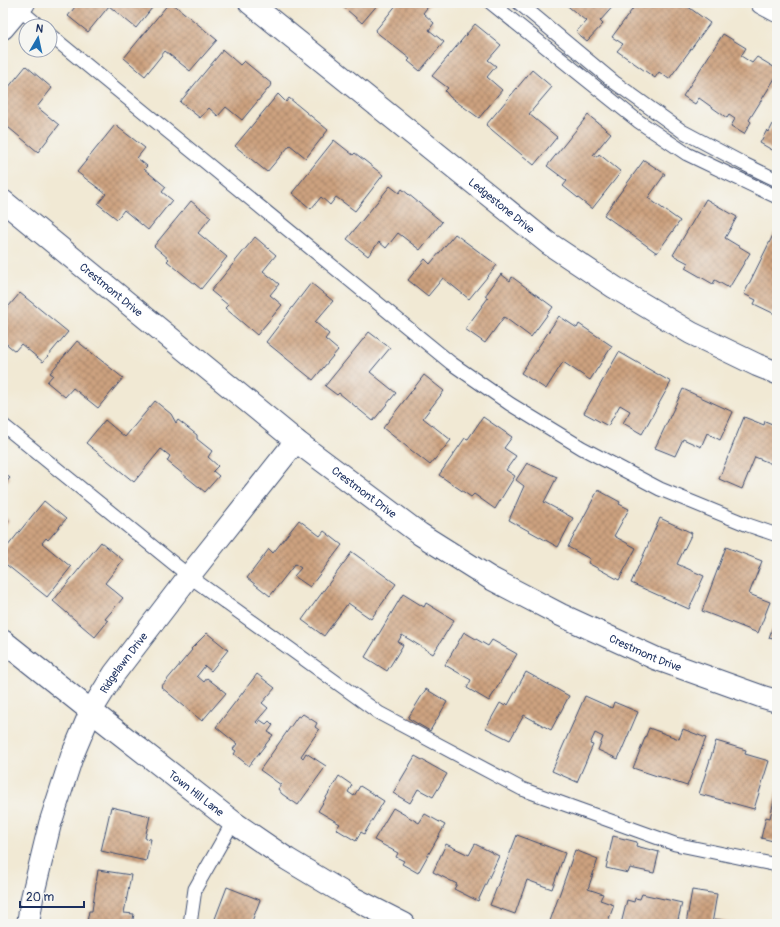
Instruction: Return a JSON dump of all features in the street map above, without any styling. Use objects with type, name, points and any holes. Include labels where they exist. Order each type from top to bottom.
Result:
[{"type":"street","name":"Ledgestone Drive","points":[[250,3],[548,243],[614,287],[691,333],[777,373]]},
{"type":"street","points":[[762,3],[777,12]]},
{"type":"street","points":[[3,28],[22,6]]},
{"type":"street","name":"Crestmont Drive","points":[[3,201],[296,441],[420,534],[490,578],[561,615],[657,659],[777,701]]},
{"type":"street","name":"Ridgelawn Drive","points":[[28,924],[32,898],[50,824],[72,756],[91,711],[114,674],[189,576],[296,441]]},
{"type":"street","name":"Town Hill Lane","points":[[3,641],[233,822],[287,859],[341,891],[404,924]]},
{"type":"lane","points":[[491,3],[638,121],[687,154],[777,197]]},
{"type":"lane","points":[[519,3],[614,82],[682,131],[777,180]]},
{"type":"lane","points":[[22,6],[32,18]]},
{"type":"lane","points":[[58,42],[451,363],[504,400],[582,448],[660,489],[748,525],[777,535]]},
{"type":"lane","points":[[3,425],[189,576],[379,713],[522,789],[676,844],[777,865]]},
{"type":"lane","points":[[190,924],[195,889],[233,822]]},
{"type":"building","points":[[78,3],[156,3],[136,28],[109,6],[88,32],[68,16]]},
{"type":"building","points":[[169,3],[172,3],[217,40],[190,71],[165,51],[145,76],[124,58]]},
{"type":"building","points":[[339,3],[379,3],[362,23]]},
{"type":"building","points":[[398,3],[431,3],[423,13],[434,23],[429,30],[444,42],[420,71],[408,61],[410,59],[375,31]]},
{"type":"building","points":[[564,3],[616,3],[600,21],[603,24],[587,41],[576,32],[586,21]]},
{"type":"building","points":[[637,3],[683,3],[710,23],[669,79],[659,72],[655,78],[617,51],[623,44],[612,37]]},
{"type":"building","points":[[475,24],[501,45],[488,60],[496,66],[487,77],[502,90],[479,118],[450,97],[445,91],[448,88],[432,76]]},
{"type":"building","points":[[723,34],[746,48],[741,56],[752,63],[757,57],[777,69],[777,75],[749,120],[751,122],[744,134],[731,126],[735,119],[729,115],[727,118],[699,98],[695,104],[683,96]]},
{"type":"building","points":[[223,50],[240,65],[244,61],[272,84],[242,120],[226,107],[218,116],[209,108],[200,118],[180,102]]},
{"type":"building","points":[[26,66],[52,88],[37,107],[59,125],[38,152],[3,123],[3,94]]},
{"type":"building","points":[[532,70],[552,87],[529,114],[557,137],[534,165],[486,125]]},
{"type":"building","points":[[278,94],[286,102],[289,98],[328,130],[306,158],[290,145],[267,172],[235,146]]},
{"type":"building","points":[[588,115],[611,133],[593,155],[597,157],[599,154],[621,172],[592,209],[563,186],[567,181],[547,166]]},
{"type":"building","points":[[777,116],[777,146],[774,151],[760,143],[767,130],[769,132]]},
{"type":"building","points":[[115,125],[145,148],[137,158],[147,166],[144,169],[166,187],[162,192],[172,200],[148,230],[124,210],[117,219],[98,204],[106,194],[77,172]]},
{"type":"building","points":[[334,140],[353,155],[355,153],[383,175],[355,211],[336,197],[330,205],[321,197],[311,209],[292,193]]},
{"type":"building","points":[[644,160],[665,174],[648,198],[680,221],[657,253],[604,215]]},
{"type":"building","points":[[390,186],[399,193],[402,189],[442,222],[420,250],[398,233],[386,248],[379,242],[368,256],[347,239]]},
{"type":"building","points":[[706,199],[737,217],[725,238],[750,253],[729,288],[715,280],[713,284],[685,268],[688,263],[673,255]]},
{"type":"building","points":[[191,201],[211,217],[198,233],[227,257],[201,289],[167,261],[169,259],[154,246]]},
{"type":"building","points":[[774,233],[777,235],[777,315],[754,304],[756,300],[744,294]]},
{"type":"building","points":[[455,234],[497,265],[469,299],[443,278],[428,296],[408,280],[425,259],[430,264]]},
{"type":"building","points":[[255,237],[276,255],[263,271],[279,284],[270,295],[282,305],[257,335],[225,308],[228,305],[211,291]]},
{"type":"building","points":[[501,274],[510,281],[512,277],[553,307],[531,337],[504,317],[485,343],[465,329],[488,298],[485,296]]},
{"type":"building","points":[[311,283],[333,301],[315,322],[329,334],[325,339],[338,350],[313,380],[266,342]]},
{"type":"building","points":[[20,293],[68,332],[43,362],[21,344],[15,351],[3,341],[3,313]]},
{"type":"building","points":[[559,316],[577,328],[579,324],[612,346],[590,380],[563,362],[546,389],[521,373]]},
{"type":"building","points":[[369,332],[390,348],[370,372],[396,393],[373,421],[339,393],[337,395],[325,386]]},
{"type":"building","points":[[77,341],[123,378],[98,408],[73,388],[65,397],[47,382],[53,375],[50,373]]},
{"type":"building","points":[[619,352],[671,382],[642,434],[623,423],[630,411],[620,405],[608,426],[584,413]]},
{"type":"building","points":[[424,375],[444,391],[423,418],[451,440],[430,465],[383,428]]},
{"type":"building","points":[[683,389],[733,412],[720,440],[707,433],[701,447],[683,439],[675,456],[655,448]]},
{"type":"building","points":[[155,401],[171,414],[176,423],[178,420],[197,435],[197,439],[212,451],[208,457],[218,466],[213,471],[219,476],[205,492],[167,461],[170,456],[161,449],[134,482],[86,443],[105,420],[125,437]]},
{"type":"building","points":[[483,417],[512,437],[504,448],[516,456],[506,470],[515,476],[495,509],[474,494],[471,497],[439,475],[465,438],[468,439]]},
{"type":"building","points":[[744,417],[764,425],[765,421],[777,426],[777,466],[755,457],[742,489],[719,479]]},
{"type":"building","points":[[527,463],[557,477],[544,502],[573,518],[558,547],[509,520],[524,486],[516,480]]},
{"type":"building","points":[[3,472],[10,478],[3,486]]},
{"type":"building","points":[[598,490],[620,502],[619,504],[629,509],[614,536],[636,548],[619,580],[588,563],[590,559],[568,547]]},
{"type":"building","points":[[44,501],[66,519],[48,540],[46,538],[42,543],[71,567],[47,597],[3,562],[3,552]]},
{"type":"building","points":[[3,515],[9,521],[3,528]]},
{"type":"building","points":[[660,518],[692,533],[677,564],[704,576],[689,609],[631,583]]},
{"type":"building","points":[[299,520],[320,536],[324,531],[342,545],[310,587],[294,576],[301,568],[295,564],[270,596],[247,578],[269,549],[273,553]]},
{"type":"building","points":[[101,542],[123,560],[105,583],[123,598],[105,619],[108,621],[95,637],[53,601]]},
{"type":"building","points":[[726,547],[762,561],[749,594],[770,602],[758,633],[702,611]]},
{"type":"building","points":[[352,552],[396,584],[371,619],[348,603],[324,636],[302,620]]},
{"type":"building","points":[[403,594],[424,607],[426,603],[454,620],[433,654],[402,635],[398,642],[403,645],[387,671],[365,657]]},
{"type":"building","points":[[777,614],[777,640],[769,638]]},
{"type":"building","points":[[464,632],[488,646],[492,640],[517,654],[489,701],[467,688],[471,680],[445,665]]},
{"type":"building","points":[[207,633],[228,650],[211,671],[205,666],[197,676],[204,682],[207,678],[226,693],[202,721],[161,687],[192,650],[191,649]]},
{"type":"building","points":[[526,672],[569,696],[551,730],[524,715],[510,740],[486,728],[500,703],[505,706],[506,703],[508,705]]},
{"type":"building","points":[[257,674],[275,688],[262,703],[268,708],[256,722],[258,724],[260,720],[266,724],[269,721],[273,725],[268,732],[273,735],[249,766],[234,754],[236,751],[233,749],[237,744],[216,727]]},
{"type":"building","points":[[426,689],[447,702],[430,731],[408,718]]},
{"type":"building","points":[[585,696],[612,708],[614,702],[638,712],[618,759],[598,750],[603,737],[595,733],[590,744],[593,745],[577,782],[552,771]]},
{"type":"building","points":[[303,714],[317,723],[315,727],[319,730],[301,756],[303,758],[306,753],[326,766],[298,805],[282,794],[278,789],[281,785],[260,770],[298,716],[300,717]]},
{"type":"building","points":[[649,728],[679,739],[683,729],[706,738],[687,786],[633,768]]},
{"type":"building","points":[[716,741],[746,750],[745,754],[769,761],[754,809],[699,794]]},
{"type":"building","points":[[415,756],[447,774],[433,797],[418,789],[410,803],[393,793]]},
{"type":"building","points":[[339,776],[352,785],[348,792],[354,796],[360,786],[384,801],[364,834],[361,832],[356,841],[336,829],[340,824],[318,811]]},
{"type":"building","points":[[776,792],[777,842],[761,838],[766,817],[770,818]]},
{"type":"building","points":[[111,807],[150,816],[145,838],[151,839],[146,861],[101,851]]},
{"type":"building","points":[[393,808],[419,823],[425,814],[445,825],[418,873],[402,864],[404,861],[396,857],[398,853],[374,840]]},
{"type":"building","points":[[517,835],[565,853],[552,889],[527,880],[515,914],[490,905]]},
{"type":"building","points":[[613,836],[637,842],[636,846],[659,852],[654,873],[630,868],[628,873],[606,868]]},
{"type":"building","points":[[446,844],[469,855],[475,844],[499,856],[478,901],[454,889],[457,884],[433,872]]},
{"type":"building","points":[[575,850],[598,859],[588,889],[603,894],[600,900],[614,905],[607,924],[549,924]]},
{"type":"building","points":[[98,870],[131,875],[124,913],[134,914],[132,924],[98,924],[87,922],[89,911],[92,911]]},
{"type":"building","points":[[227,887],[260,900],[251,924],[213,924]]},
{"type":"building","points":[[692,890],[717,894],[712,924],[686,924]]},
{"type":"building","points":[[642,894],[682,903],[677,924],[621,924],[627,900],[634,902],[635,898],[640,899]]},
{"type":"building","points":[[715,919],[736,923],[736,924],[714,924]]}]
